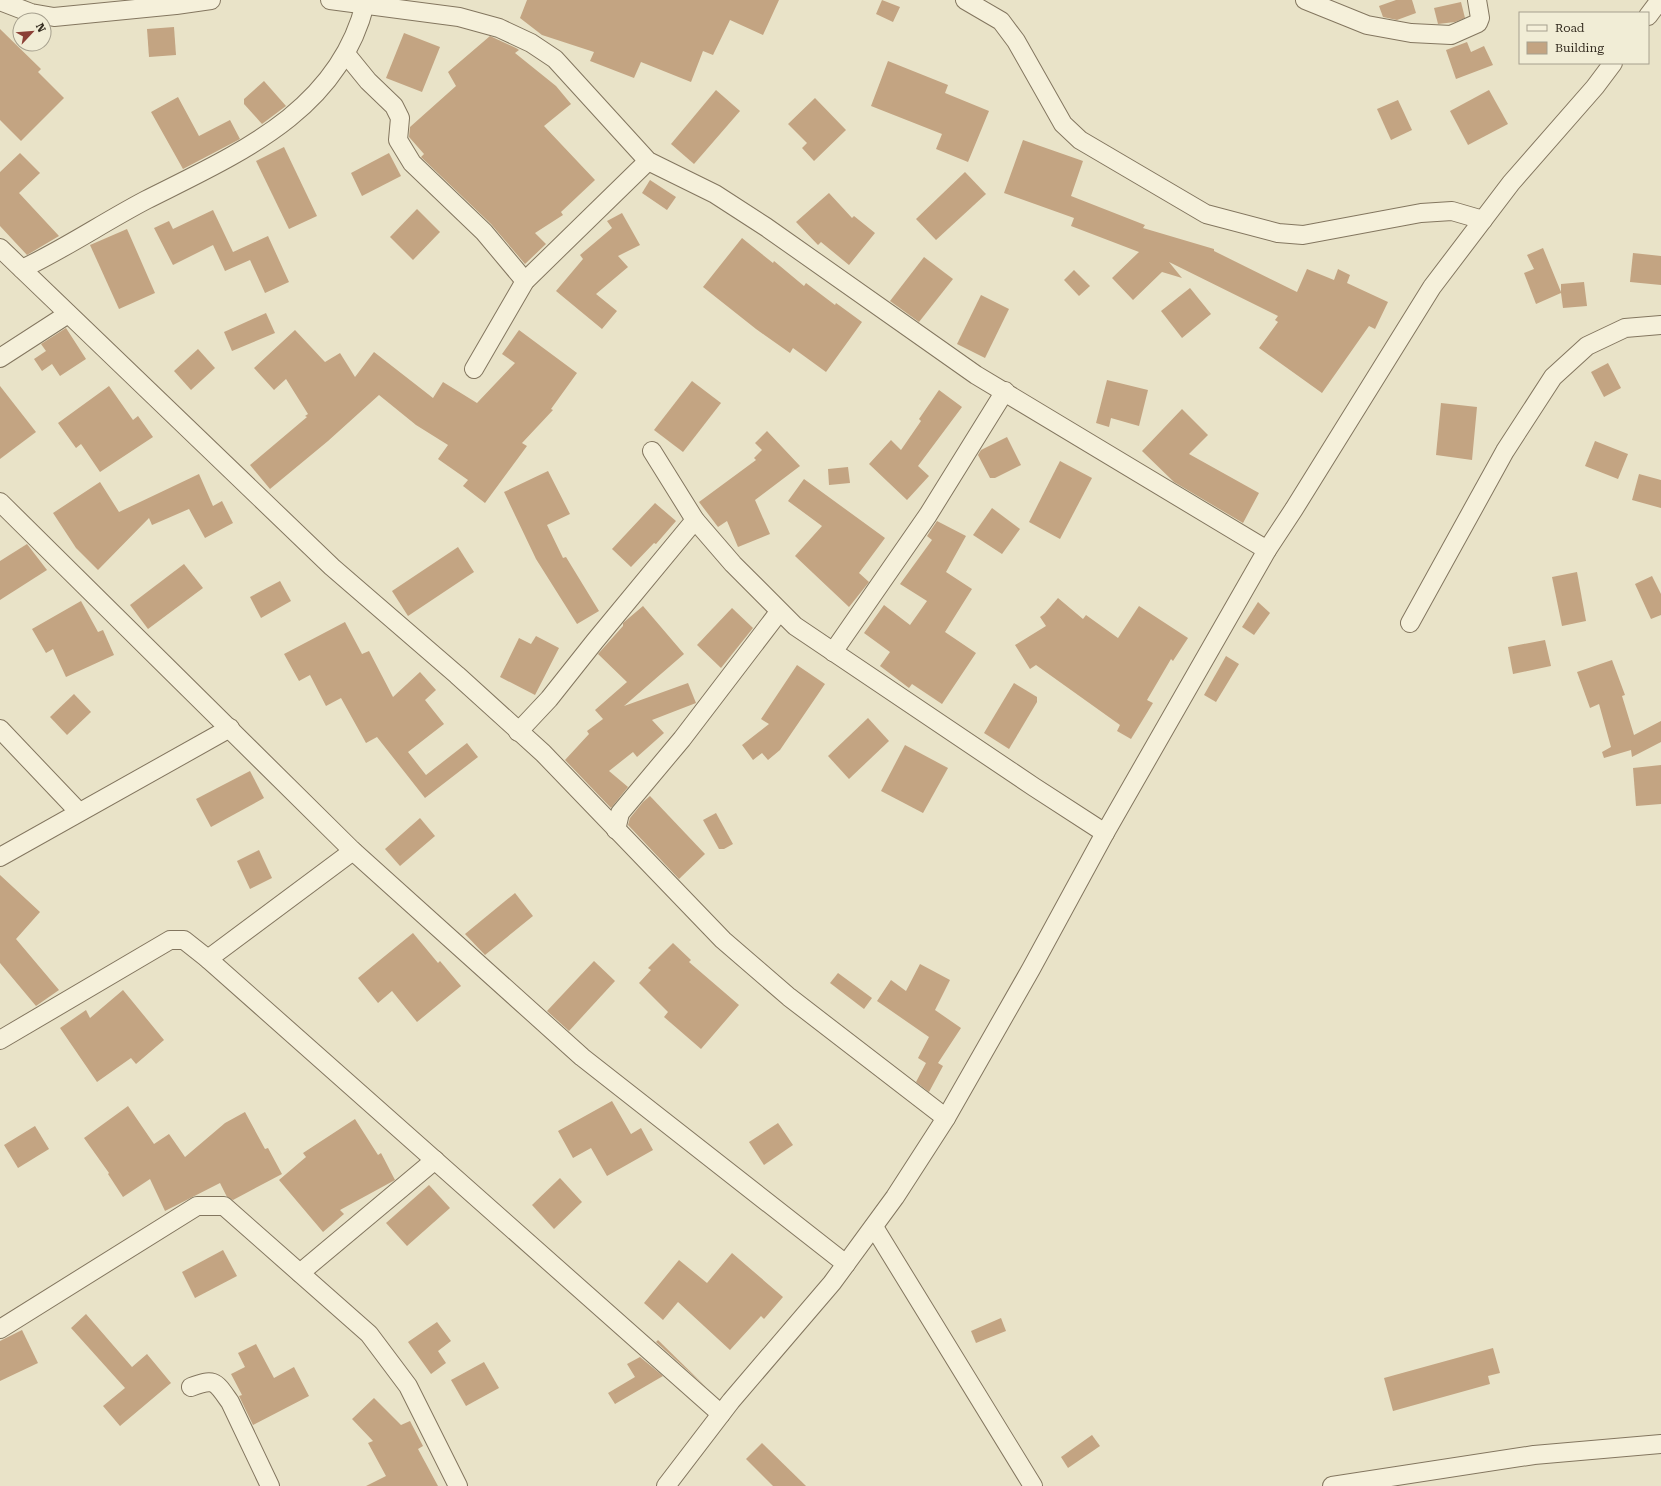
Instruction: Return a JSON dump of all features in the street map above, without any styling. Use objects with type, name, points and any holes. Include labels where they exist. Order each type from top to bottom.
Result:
[{"type":"street","points":[[0,1],[31,13],[54,17],[151,4],[211,0]]},
{"type":"street","points":[[330,0],[459,17],[499,28],[531,43],[555,60],[648,161],[715,194],[766,227],[976,375],[1005,391],[1267,550]]},
{"type":"street","points":[[965,0],[1001,21],[1016,41],[1063,124],[1080,140],[1206,214],[1278,233],[1303,235],[1421,213],[1452,211],[1483,220]]},
{"type":"street","points":[[1305,0],[1367,25],[1411,33],[1450,35],[1478,23],[1480,18],[1477,0]]},
{"type":"street","points":[[1649,15],[1660,0]]},
{"type":"street","points":[[22,269],[58,252],[146,200],[189,181],[277,129],[332,76],[346,54],[361,19],[365,4]]},
{"type":"street","points":[[346,54],[368,81],[394,106],[400,118],[398,140],[412,163],[484,232],[525,281]]},
{"type":"street","points":[[666,1486],[721,1414],[832,1283],[874,1227],[946,1118],[1031,969],[1105,833],[1267,550],[1298,503],[1432,287],[1512,183],[1612,64]]},
{"type":"street","points":[[474,368],[525,281],[648,161]]},
{"type":"street","points":[[0,248],[183,422],[332,567],[457,675],[518,732],[543,753],[718,934],[789,997],[946,1118]]},
{"type":"street","points":[[0,358],[68,314]]},
{"type":"street","points":[[1410,623],[1506,451],[1553,377],[1587,346],[1625,328],[1661,325]]},
{"type":"street","points":[[833,652],[928,515],[1005,391]]},
{"type":"street","points":[[652,451],[679,498],[695,520],[779,612],[795,626],[1105,833]]},
{"type":"street","points":[[0,502],[353,851],[582,1057],[846,1264]]},
{"type":"street","points":[[518,732],[549,699],[610,622],[695,520]]},
{"type":"street","points":[[616,830],[620,813],[682,739],[779,612]]},
{"type":"street","points":[[0,857],[230,728]]},
{"type":"street","points":[[0,729],[79,812]]},
{"type":"street","points":[[208,959],[353,851]]},
{"type":"street","points":[[0,1040],[170,940],[184,940],[208,959],[721,1414]]},
{"type":"street","points":[[300,1273],[435,1160]]},
{"type":"street","points":[[0,1329],[197,1206],[224,1206],[369,1334],[408,1386],[458,1486]]},
{"type":"street","points":[[874,1227],[1033,1486]]},
{"type":"street","points":[[190,1387],[208,1381],[215,1383],[221,1389],[230,1402],[270,1486]]},
{"type":"street","points":[[1332,1486],[1534,1455],[1661,1444]]},
{"type":"building","points":[[527,0],[779,0],[763,35],[730,20],[713,55],[703,51],[691,82],[641,62],[634,78],[590,61],[594,52],[542,35],[520,18]]},
{"type":"building","points":[[882,0],[900,7],[893,22],[876,14]]},
{"type":"building","points":[[1396,0],[1412,0],[1416,13],[1397,20],[1383,17],[1379,6]]},
{"type":"building","points":[[1461,2],[1465,18],[1455,22],[1438,24],[1434,8]]},
{"type":"building","points":[[174,27],[176,55],[149,57],[147,29]]},
{"type":"building","points":[[0,29],[12,41],[12,52],[24,52],[41,69],[38,72],[64,98],[21,141],[0,120]]},
{"type":"building","points":[[404,33],[440,47],[422,92],[386,78]]},
{"type":"building","points":[[490,36],[519,50],[515,53],[556,86],[571,104],[544,126],[595,180],[561,212],[563,215],[535,233],[546,244],[525,264],[491,224],[421,157],[424,154],[409,137],[410,127],[456,86],[448,72]]},
{"type":"building","points":[[1467,42],[1471,52],[1484,46],[1493,65],[1456,79],[1446,50]]},
{"type":"building","points":[[888,61],[948,85],[945,93],[989,111],[968,162],[936,149],[942,134],[871,106]]},
{"type":"building","points":[[264,81],[286,106],[262,124],[244,104],[244,99]]},
{"type":"building","points":[[716,90],[740,111],[694,164],[671,144]]},
{"type":"building","points":[[1489,90],[1508,124],[1468,145],[1450,111]]},
{"type":"building","points":[[178,97],[199,136],[230,120],[240,139],[183,169],[151,112]]},
{"type":"building","points":[[815,98],[846,130],[814,161],[802,148],[807,143],[788,124]]},
{"type":"building","points":[[1398,100],[1412,130],[1391,140],[1377,109]]},
{"type":"building","points":[[1023,140],[1083,161],[1071,196],[1145,225],[1143,228],[1214,249],[1214,251],[1297,292],[1307,269],[1334,280],[1338,269],[1350,275],[1347,283],[1388,302],[1375,329],[1369,326],[1322,393],[1259,348],[1278,322],[1275,320],[1278,316],[1169,262],[1182,278],[1162,272],[1133,300],[1112,278],[1139,252],[1071,226],[1074,218],[1004,193]]},
{"type":"building","points":[[284,147],[317,216],[289,229],[256,161]]},
{"type":"building","points":[[20,153],[40,173],[19,193],[59,236],[27,255],[0,226],[0,172]]},
{"type":"building","points":[[389,153],[401,176],[362,196],[351,173]]},
{"type":"building","points":[[965,172],[986,194],[936,240],[916,219]]},
{"type":"building","points":[[650,180],[676,197],[667,210],[642,193]]},
{"type":"building","points":[[829,193],[852,218],[854,216],[875,233],[849,265],[821,242],[818,245],[796,222]]},
{"type":"building","points":[[417,209],[440,232],[413,260],[390,237]]},
{"type":"building","points":[[213,210],[233,252],[268,236],[289,282],[265,293],[250,260],[225,271],[213,245],[173,265],[154,228],[169,221],[173,229]]},
{"type":"building","points":[[622,213],[640,245],[618,256],[628,267],[596,294],[617,311],[602,329],[556,291],[583,259],[580,255],[612,228],[607,221]]},
{"type":"building","points":[[127,229],[155,293],[119,309],[90,245]]},
{"type":"building","points":[[742,238],[773,263],[774,261],[804,286],[806,283],[835,305],[836,303],[862,322],[826,372],[793,348],[790,353],[756,329],[703,287]]},
{"type":"building","points":[[1543,248],[1561,292],[1561,284],[1584,282],[1587,306],[1563,308],[1561,293],[1536,304],[1524,273],[1534,269],[1527,255]]},
{"type":"building","points":[[1633,253],[1661,256],[1661,285],[1630,282]]},
{"type":"building","points":[[924,257],[953,279],[919,322],[890,301]]},
{"type":"building","points":[[1074,270],[1090,286],[1079,296],[1064,280]]},
{"type":"building","points":[[1190,288],[1211,314],[1182,338],[1161,311]]},
{"type":"building","points":[[981,295],[1009,309],[985,358],[957,344]]},
{"type":"building","points":[[266,313],[275,333],[232,351],[224,332]]},
{"type":"building","points":[[66,328],[86,359],[60,376],[52,364],[42,371],[34,359],[46,351],[41,344]]},
{"type":"building","points":[[295,330],[325,362],[340,353],[355,377],[374,352],[433,398],[443,382],[477,403],[515,363],[502,354],[519,330],[577,373],[551,409],[553,410],[522,443],[527,446],[485,503],[463,486],[468,480],[438,459],[448,445],[416,425],[379,395],[328,441],[270,489],[250,465],[307,417],[305,416],[308,414],[286,379],[274,390],[254,368]]},
{"type":"building","points":[[198,349],[215,368],[191,390],[174,371]]},
{"type":"building","points":[[1608,363],[1621,388],[1604,397],[1591,372]]},
{"type":"building","points":[[1107,380],[1148,390],[1139,426],[1111,418],[1109,427],[1096,423]]},
{"type":"building","points":[[692,381],[721,403],[683,452],[654,430]]},
{"type":"building","points":[[0,386],[36,432],[0,459]]},
{"type":"building","points":[[109,386],[133,420],[138,416],[153,437],[100,472],[81,444],[76,448],[58,423]]},
{"type":"building","points":[[939,390],[962,407],[918,466],[929,476],[907,500],[869,464],[891,440],[901,450],[921,421],[919,419]]},
{"type":"building","points":[[1441,403],[1477,407],[1472,460],[1436,455]]},
{"type":"building","points":[[1182,409],[1208,435],[1189,454],[1259,493],[1243,523],[1174,482],[1142,451]]},
{"type":"building","points":[[767,431],[800,466],[755,500],[770,534],[738,547],[727,521],[718,527],[699,502],[756,460],[754,458],[762,450],[755,443]]},
{"type":"building","points":[[1007,437],[1021,465],[995,478],[990,478],[978,455],[981,450]]},
{"type":"building","points":[[1595,441],[1628,454],[1618,479],[1585,466]]},
{"type":"building","points":[[1060,461],[1092,478],[1060,539],[1029,522]]},
{"type":"building","points":[[848,467],[850,483],[829,485],[828,469]]},
{"type":"building","points":[[548,471],[570,514],[547,525],[563,558],[566,557],[599,611],[577,624],[536,559],[504,492]]},
{"type":"building","points":[[199,474],[213,506],[222,501],[233,523],[205,538],[189,509],[152,525],[149,518],[98,570],[76,548],[53,513],[100,482],[119,512]]},
{"type":"building","points":[[1639,474],[1661,480],[1661,508],[1632,500]]},
{"type":"building","points":[[804,479],[885,538],[859,573],[869,582],[849,607],[795,556],[822,526],[788,501]]},
{"type":"building","points":[[655,503],[676,521],[656,544],[654,543],[631,567],[612,549]]},
{"type":"building","points":[[992,508],[1020,529],[1002,554],[973,535]]},
{"type":"building","points":[[937,521],[966,536],[946,572],[972,589],[945,632],[976,653],[942,704],[912,684],[909,688],[880,666],[890,652],[864,633],[884,605],[910,625],[927,601],[900,584],[932,540],[927,536]]},
{"type":"building","points":[[27,544],[47,570],[0,600],[0,561]]},
{"type":"building","points":[[458,547],[474,572],[408,616],[392,591]]},
{"type":"building","points":[[184,564],[203,588],[148,629],[130,605]]},
{"type":"building","points":[[1577,572],[1586,621],[1562,626],[1552,577]]},
{"type":"building","points":[[1652,576],[1661,594],[1661,615],[1651,619],[1635,584]]},
{"type":"building","points":[[280,581],[291,601],[261,618],[250,597]]},
{"type":"building","points":[[1058,598],[1083,619],[1086,615],[1118,638],[1139,606],[1188,638],[1173,661],[1171,659],[1147,700],[1153,703],[1131,739],[1117,731],[1120,725],[1036,665],[1030,669],[1015,645],[1046,626],[1040,617]]},
{"type":"building","points":[[81,601],[98,632],[103,630],[114,655],[66,677],[53,649],[46,653],[32,629]]},
{"type":"building","points":[[1258,602],[1270,613],[1254,635],[1242,627]]},
{"type":"building","points":[[643,606],[684,654],[624,706],[688,683],[696,703],[652,720],[664,733],[637,757],[633,752],[609,771],[628,787],[611,808],[565,760],[589,734],[587,731],[603,719],[595,710],[627,682],[598,654],[623,626],[623,623]]},
{"type":"building","points":[[732,608],[753,628],[721,668],[697,645]]},
{"type":"building","points":[[345,622],[362,654],[369,651],[393,697],[420,672],[436,690],[425,700],[444,724],[408,752],[426,775],[467,743],[478,757],[425,798],[377,737],[366,743],[341,698],[326,706],[310,675],[299,681],[284,654]]},
{"type":"building","points":[[536,636],[559,648],[535,695],[500,677],[519,638],[531,644]]},
{"type":"building","points":[[1545,640],[1551,666],[1513,674],[1508,647]]},
{"type":"building","points":[[1226,656],[1239,664],[1216,702],[1204,695]]},
{"type":"building","points":[[1612,660],[1625,695],[1622,696],[1634,735],[1661,721],[1661,742],[1632,757],[1631,750],[1604,758],[1602,752],[1611,747],[1599,704],[1590,708],[1577,672]]},
{"type":"building","points":[[797,665],[825,684],[780,750],[768,760],[762,753],[753,760],[742,745],[769,724],[761,719]]},
{"type":"building","points":[[1014,683],[1037,697],[1037,702],[1009,749],[984,733]]},
{"type":"building","points":[[74,694],[91,712],[67,735],[50,717]]},
{"type":"building","points":[[868,718],[889,741],[849,779],[828,756]]},
{"type":"building","points":[[905,745],[948,768],[923,813],[881,791]]},
{"type":"building","points":[[1661,765],[1661,804],[1636,806],[1633,768]]},
{"type":"building","points":[[250,771],[264,798],[211,827],[196,799]]},
{"type":"building","points":[[650,796],[705,854],[679,879],[628,825],[630,818]]},
{"type":"building","points":[[716,813],[733,844],[724,849],[719,849],[703,820]]},
{"type":"building","points":[[420,818],[435,836],[400,866],[385,849]]},
{"type":"building","points":[[259,850],[272,878],[250,889],[237,861]]},
{"type":"building","points":[[0,875],[40,912],[16,939],[59,990],[36,1006],[0,963]]},
{"type":"building","points":[[515,893],[533,916],[485,955],[465,934]]},
{"type":"building","points":[[413,933],[438,963],[440,961],[461,986],[417,1022],[392,991],[378,1003],[358,978]]},
{"type":"building","points":[[673,943],[691,960],[689,962],[739,1005],[701,1049],[664,1017],[668,1012],[639,983],[651,970],[648,968]]},
{"type":"building","points":[[594,961],[615,981],[569,1031],[547,1011]]},
{"type":"building","points":[[920,964],[950,980],[935,1010],[961,1028],[938,1063],[943,1066],[929,1092],[916,1082],[926,1063],[918,1058],[929,1037],[877,1001],[891,980],[906,991]]},
{"type":"building","points":[[838,973],[872,998],[864,1009],[830,983]]},
{"type":"building","points":[[123,990],[164,1040],[136,1064],[131,1058],[97,1082],[60,1028],[86,1010],[90,1018]]},
{"type":"building","points":[[612,1101],[631,1134],[641,1128],[653,1150],[607,1176],[591,1148],[573,1158],[558,1131]]},
{"type":"building","points":[[128,1106],[154,1144],[169,1134],[185,1157],[225,1123],[245,1112],[265,1149],[268,1148],[282,1174],[233,1200],[227,1197],[220,1183],[165,1211],[150,1179],[123,1197],[108,1174],[109,1173],[84,1138]]},
{"type":"building","points":[[355,1119],[378,1155],[381,1153],[395,1180],[340,1210],[344,1214],[323,1232],[279,1180],[306,1157],[303,1153]]},
{"type":"building","points":[[778,1123],[793,1145],[764,1165],[749,1142]]},
{"type":"building","points":[[35,1126],[49,1149],[18,1168],[4,1145]]},
{"type":"building","points":[[560,1178],[582,1202],[554,1229],[532,1205]]},
{"type":"building","points":[[429,1185],[450,1208],[407,1246],[386,1223]]},
{"type":"building","points":[[223,1250],[237,1276],[195,1298],[182,1272]]},
{"type":"building","points":[[732,1253],[783,1297],[764,1319],[761,1316],[730,1350],[678,1302],[663,1320],[644,1303],[679,1260],[707,1283]]},
{"type":"building","points":[[86,1314],[132,1367],[147,1354],[171,1383],[120,1426],[103,1406],[125,1388],[71,1328]]},
{"type":"building","points":[[1001,1318],[1006,1331],[976,1343],[971,1331]]},
{"type":"building","points":[[437,1322],[451,1341],[438,1351],[446,1363],[431,1374],[408,1342]]},
{"type":"building","points":[[22,1330],[38,1363],[0,1381],[0,1341]]},
{"type":"building","points":[[658,1340],[706,1387],[656,1342]]},
{"type":"building","points":[[256,1344],[274,1378],[294,1367],[309,1396],[253,1425],[239,1396],[242,1395],[231,1374],[245,1367],[238,1353]]},
{"type":"building","points":[[1493,1348],[1500,1373],[1488,1376],[1490,1384],[1393,1411],[1384,1378]]},
{"type":"building","points":[[640,1357],[663,1376],[615,1404],[608,1393],[635,1377],[627,1364]]},
{"type":"building","points":[[484,1362],[499,1388],[466,1406],[451,1380]]},
{"type":"building","points":[[374,1398],[401,1425],[410,1421],[423,1446],[418,1449],[438,1486],[366,1486],[386,1476],[368,1443],[373,1441],[352,1419]]},
{"type":"building","points":[[1092,1435],[1100,1446],[1068,1468],[1061,1457]]},
{"type":"building","points":[[762,1443],[806,1486],[773,1486],[746,1459]]}]
